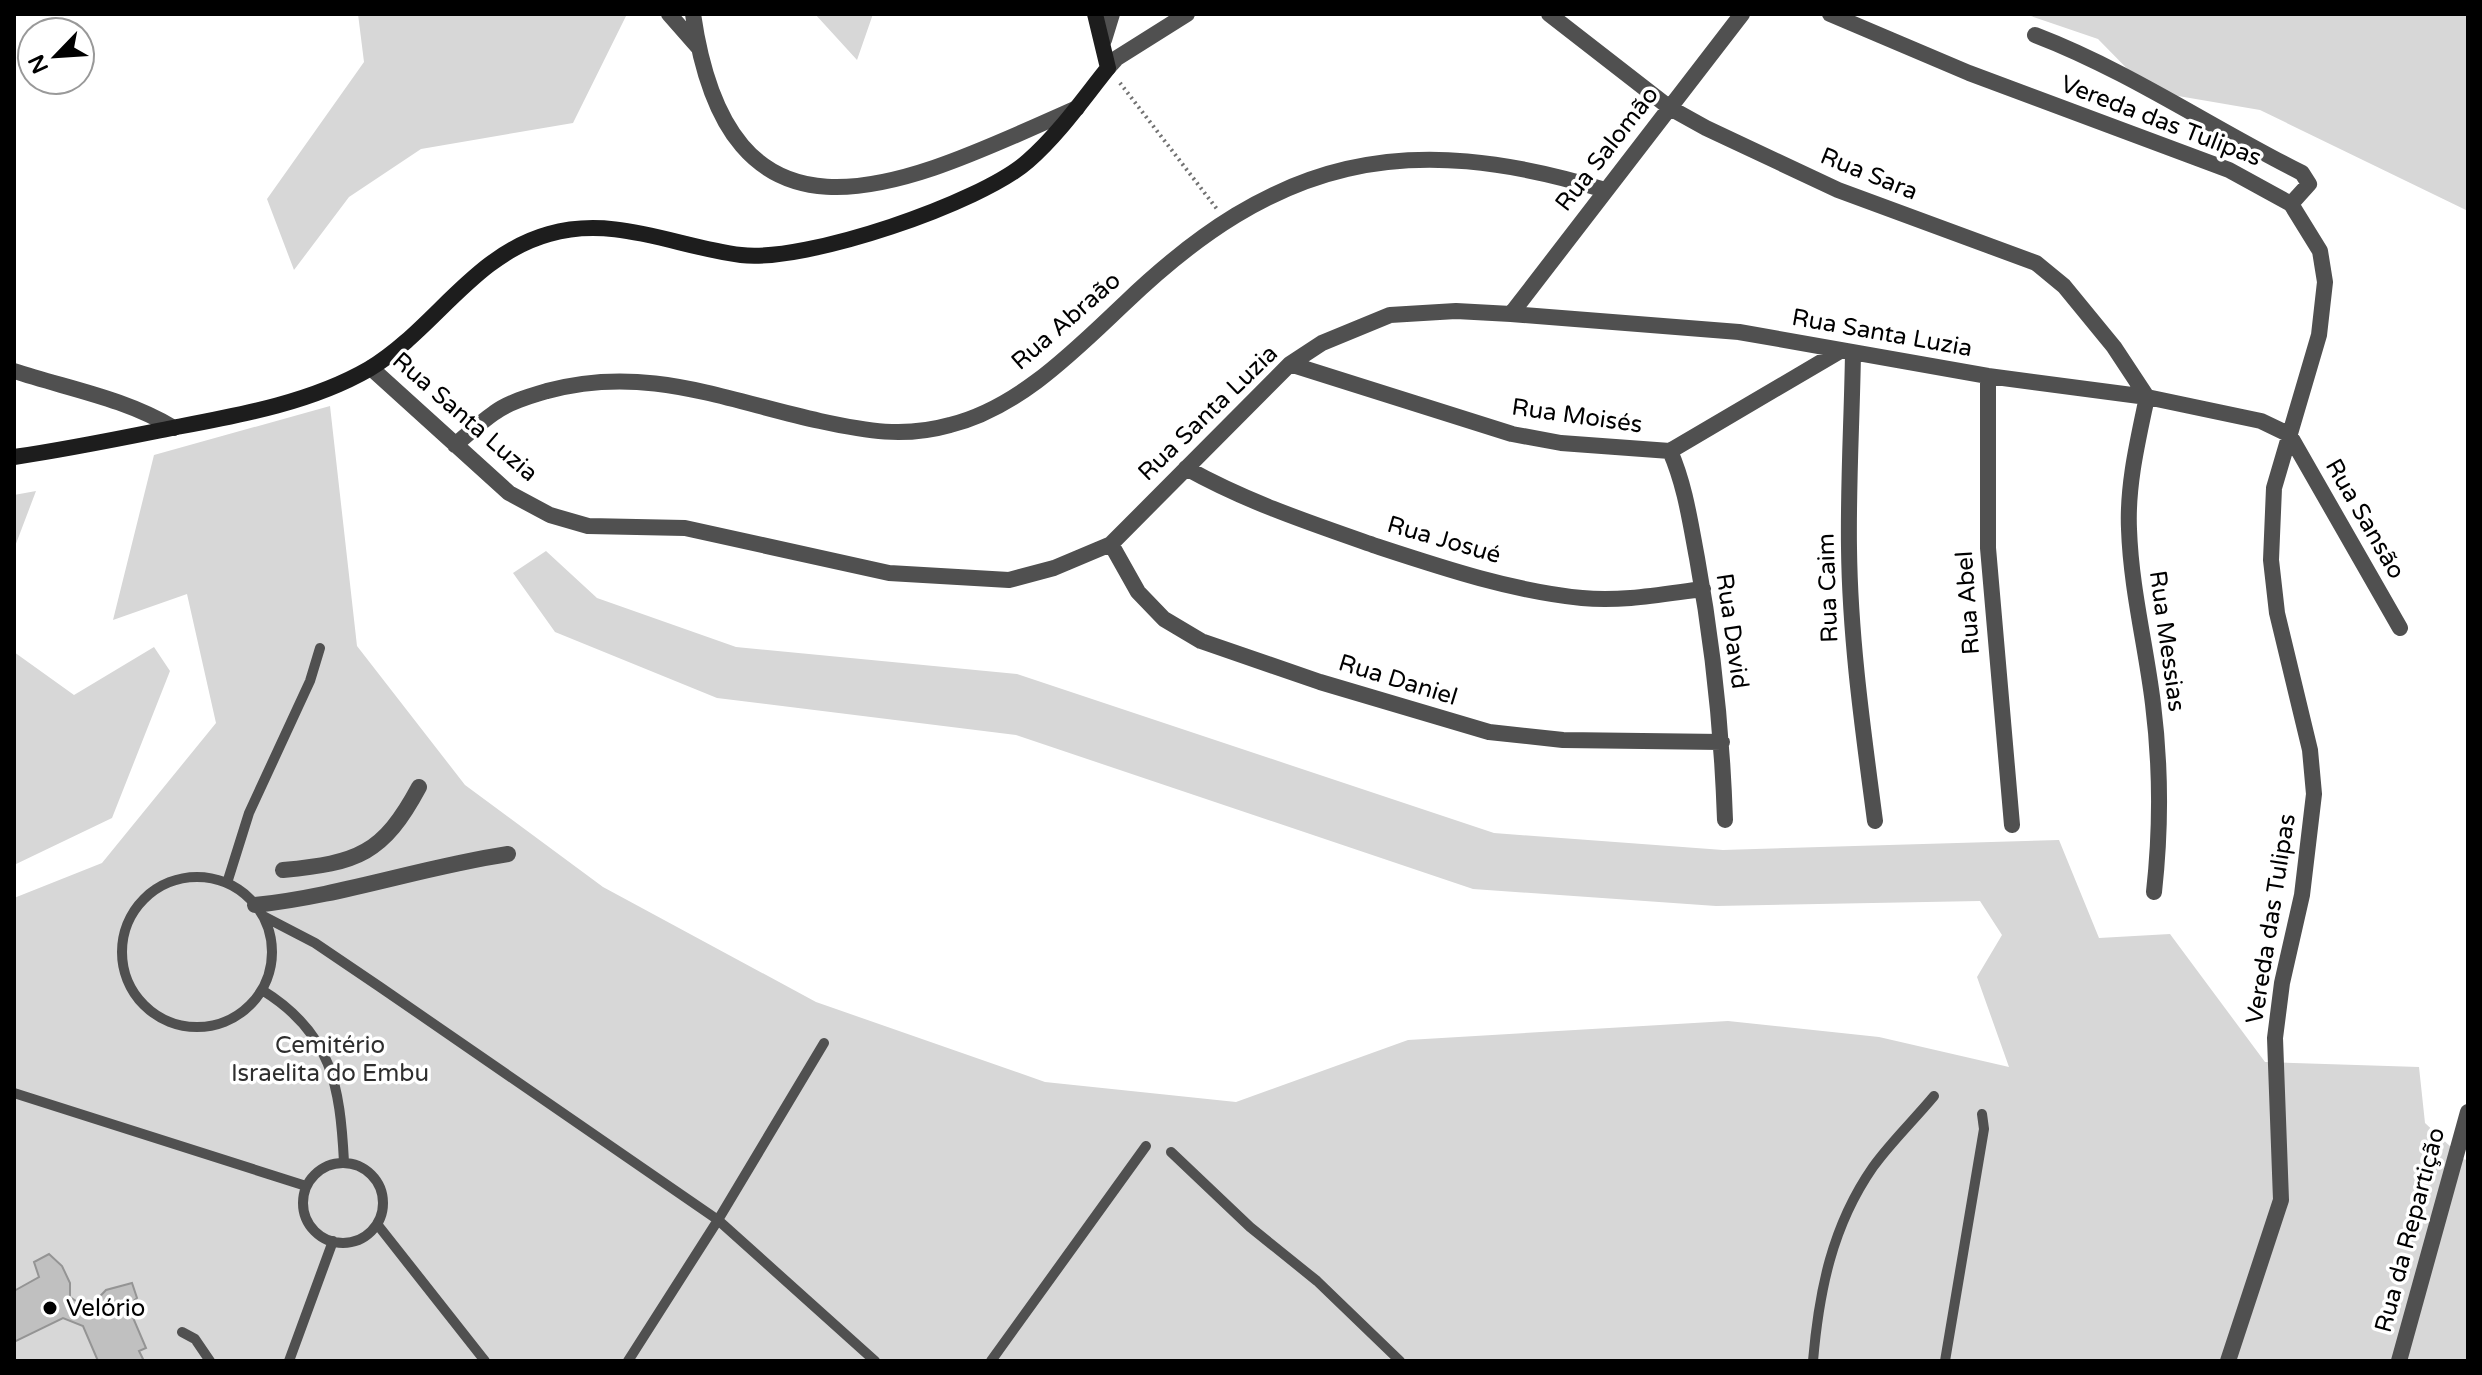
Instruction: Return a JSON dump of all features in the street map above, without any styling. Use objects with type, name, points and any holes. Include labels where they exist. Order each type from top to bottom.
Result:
[{"type":"main road","points":[[14,457],[174,428],[279,404],[341,383],[371,368],[425,324],[488,264],[522,244],[550,233],[585,227],[644,232],[744,255],[786,253],[859,236],[975,194],[1027,162],[1077,108],[1108,68],[1104,40],[1095,14]]},
{"type":"street","points":[[669,14],[698,47]]},
{"type":"street","points":[[693,14],[707,86],[721,118],[759,165],[785,179],[816,186],[888,182],[932,171],[1077,108]]},
{"type":"street","points":[[1104,40],[1112,14]]},
{"type":"street","points":[[1108,68],[1117,58],[1187,14]]},
{"type":"street","name":"Rua Sara","points":[[1549,14],[1670,108],[1838,190],[2036,263],[2064,286],[2114,347],[2147,397]]},
{"type":"street","name":"Rua Salomão","points":[[1511,314],[1742,14]]},
{"type":"street","name":"Vereda das Tulipas","points":[[1830,14],[1969,73],[2229,170],[2291,204],[2320,251],[2325,282],[2319,335],[2274,488],[2271,560],[2277,613],[2310,750],[2314,794],[2302,895],[2282,983],[2275,1038],[2281,1200],[2228,1361]]},
{"type":"street","points":[[2035,35],[2134,79],[2191,114],[2302,173],[2309,184],[2291,204]]},
{"type":"street","name":"Rua Abraão","points":[[455,445],[496,411],[529,396],[572,385],[622,380],[673,384],[742,404],[883,434],[915,434],[956,424],[1023,390],[1051,370],[1138,290],[1226,220],[1302,182],[1384,160],[1469,161],[1519,166],[1605,190]]},
{"type":"street","name":"Rua Santa Luzia","points":[[371,368],[509,493],[550,515],[588,526],[685,528],[889,573],[1009,580],[1054,568],[1111,544],[1290,364],[1322,343],[1390,315],[1456,311],[1739,332],[1988,376],[2147,397]]},
{"type":"street","name":"Rua Moisés","points":[[1290,364],[1512,434],[1576,445],[1670,451],[1846,352]]},
{"type":"street","name":"Rua Caim","points":[[1846,352],[1852,623],[1858,699],[1875,821]]},
{"type":"street","points":[[14,371],[114,399],[144,410],[174,428]]},
{"type":"street","name":"Rua Abel","points":[[1988,376],[1988,548],[2012,825]]},
{"type":"street","points":[[2147,397],[2261,421],[2288,434]]},
{"type":"street","name":"Rua Messias","points":[[2147,397],[2135,454],[2128,526],[2160,774],[2161,831],[2154,892]]},
{"type":"street","name":"Rua Sansão","points":[[2288,434],[2400,628]]},
{"type":"street","name":"Rua David","points":[[1670,451],[1680,475],[1703,589],[1722,742],[1725,820]]},
{"type":"street","name":"Rua Josué","points":[[1186,468],[1223,489],[1288,517],[1438,566],[1527,589],[1583,598],[1639,598],[1703,589]]},
{"type":"street","name":"Rua Daniel","points":[[1111,544],[1138,592],[1164,619],[1201,641],[1254,660],[1489,732],[1563,740],[1722,742]]},
{"type":"street","points":[[283,870],[341,862],[360,856],[400,821],[419,787]]},
{"type":"street","points":[[259,910],[342,893],[420,869],[508,854]]},
{"type":"street","name":"Rua da Repartição","points":[[2399,1361],[2468,1112]]},
{"type":"lane","points":[[227,883],[249,813],[310,681],[320,648]]},
{"type":"lane","points":[[259,910],[271,953],[262,990],[246,1010],[225,1023],[188,1026],[153,1014],[135,996],[125,973],[121,949],[127,924],[140,903],[157,888],[179,879],[204,877],[227,883],[259,910],[315,943],[419,1013],[718,1220],[875,1361]]},
{"type":"lane","points":[[262,990],[288,1006],[306,1025],[327,1057],[338,1092],[344,1162]]},
{"type":"lane","points":[[628,1361],[718,1220],[824,1043]]},
{"type":"lane","points":[[14,1093],[306,1186]]},
{"type":"lane","points":[[1813,1361],[1830,1252],[1846,1215],[1874,1167],[1934,1096]]},
{"type":"lane","points":[[1945,1361],[1984,1129],[1982,1114]]},
{"type":"lane","points":[[991,1361],[1146,1146]]},
{"type":"lane","points":[[1171,1152],[1250,1227],[1317,1281],[1400,1361]]},
{"type":"lane","points":[[344,1162],[366,1170],[381,1189],[383,1201],[377,1224],[357,1240],[333,1241],[310,1226],[303,1200],[306,1186],[315,1173],[328,1165],[344,1162]]},
{"type":"lane","points":[[377,1224],[485,1361]]},
{"type":"lane","points":[[289,1361],[333,1241]]},
{"type":"lane","points":[[182,1332],[195,1339],[210,1361]]},
{"type":"path","points":[[1108,68],[1226,220]]},
{"type":"green space","points":[[358,14],[627,14],[573,123],[421,149],[349,197],[294,270],[267,199],[364,62]]},
{"type":"green space","points":[[815,14],[873,14],[857,60]]},
{"type":"green space","points":[[2025,14],[2468,14],[2468,211],[2260,110],[2149,91],[2098,39]]},
{"type":"green space","name":"Cemitério Israelita do Embu","points":[[330,406],[357,646],[465,785],[603,887],[816,1002],[1045,1082],[1236,1102],[1408,1040],[1728,1021],[1879,1037],[2009,1067],[1977,977],[2002,935],[1980,901],[1716,906],[1473,889],[1016,735],[717,698],[555,632],[513,573],[546,551],[597,598],[736,647],[1017,674],[1494,833],[1723,850],[2059,840],[2099,938],[2170,934],[2265,1062],[2419,1067],[2425,1123],[2465,1160],[2468,1158],[2468,1361],[14,1361],[14,898],[102,863],[216,723],[187,594],[113,620],[154,455]]},
{"type":"green space","points":[[36,491],[14,549],[14,495]]},
{"type":"green space","points":[[154,647],[170,671],[112,818],[14,865],[14,652],[74,695]]},
{"type":"building","name":"Velório","points":[[49,1254],[62,1266],[70,1283],[70,1297],[88,1309],[106,1290],[132,1283],[137,1298],[128,1306],[146,1348],[139,1351],[144,1361],[98,1361],[83,1326],[63,1318],[14,1342],[14,1291],[39,1277],[34,1262]]},
{"type":"place","name":"Velório","points":[[50,1308]]}]
